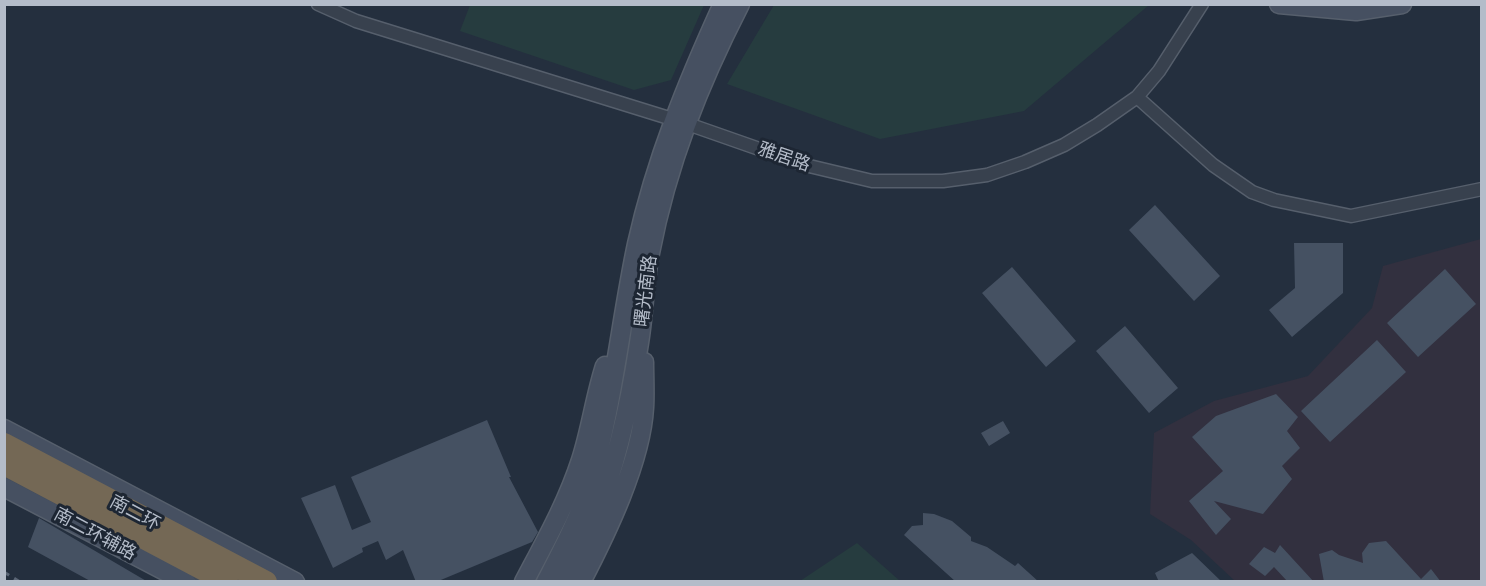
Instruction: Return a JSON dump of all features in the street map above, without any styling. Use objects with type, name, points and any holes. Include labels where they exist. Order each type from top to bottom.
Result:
[{"type":"highway","name":"南二环","points":[[4,444],[266,582]]},
{"type":"highway","name":"南二环","points":[[4,464],[227,582]]},
{"type":"main road","name":"曙光南路","points":[[546,582],[575,522],[589,485],[648,201],[723,4]]},
{"type":"main road","name":"曙光南路","points":[[564,582],[595,518],[620,440],[644,310],[646,278],[679,121],[740,4]]},
{"type":"main road","points":[[1279,4],[1356,11],[1402,4]]},
{"type":"main road","points":[[524,582],[557,519],[580,463],[588,437],[596,394],[626,305]]},
{"type":"main road","points":[[581,582],[622,494],[641,427],[645,409],[644,310]]},
{"type":"main road","points":[[4,429],[295,582]]},
{"type":"main road","name":"南二环辅路","points":[[4,487],[186,582]]},
{"type":"street","name":"雅居路","points":[[318,4],[356,21],[679,121],[805,165],[872,181],[943,181],[987,175],[1064,145],[1137,97],[1159,71],[1202,4]]},
{"type":"street","points":[[1137,97],[1213,165],[1252,192],[1274,200],[1352,216],[1482,189]]},
{"type":"shaded area","points":[[1481,239],[1481,581],[1235,581],[1191,540],[1150,514],[1154,433],[1214,401],[1308,376],[1372,308],[1383,266]]},
{"type":"green space","points":[[470,4],[704,5],[671,80],[634,90],[460,31]]},
{"type":"green space","points":[[774,5],[1149,5],[1024,111],[880,139],[727,84]]},
{"type":"green space","points":[[857,543],[900,581],[800,581]]},
{"type":"building","points":[[1155,205],[1220,276],[1194,301],[1129,230]]},
{"type":"building","points":[[1294,243],[1343,243],[1343,293],[1292,337],[1269,310],[1295,288]]},
{"type":"building","points":[[1012,267],[1076,341],[1046,367],[982,293]]},
{"type":"building","points":[[1445,269],[1476,304],[1418,357],[1387,323]]},
{"type":"building","points":[[1125,326],[1178,388],[1149,413],[1096,351]]},
{"type":"building","points":[[1377,340],[1406,372],[1330,442],[1301,411]]},
{"type":"building","points":[[1276,394],[1298,417],[1287,431],[1300,448],[1282,466],[1292,479],[1263,514],[1214,501],[1231,519],[1216,535],[1189,501],[1223,471],[1192,437],[1216,416]]},
{"type":"building","points":[[487,420],[511,477],[509,477],[538,532],[532,542],[436,582],[416,582],[403,550],[386,560],[378,541],[362,548],[363,552],[333,568],[301,498],[335,485],[352,530],[371,522],[351,477]]},
{"type":"building","points":[[1003,421],[1010,433],[989,446],[981,433]]},
{"type":"building","points":[[923,513],[934,514],[952,521],[971,537],[971,541],[987,547],[1015,566],[1018,563],[1039,582],[956,582],[904,535],[912,526],[923,525]]},
{"type":"building","points":[[39,518],[148,582],[92,582],[28,547]]},
{"type":"building","points":[[1386,541],[1421,579],[1431,569],[1441,582],[1324,582],[1319,554],[1332,550],[1339,555],[1363,563],[1362,553],[1369,543]]},
{"type":"building","points":[[1280,545],[1314,582],[1288,582],[1274,567],[1265,576],[1249,564],[1264,547],[1275,553]]},
{"type":"building","points":[[1192,553],[1222,582],[1159,582],[1155,573]]},
{"type":"railway","points":[[4,572],[20,582]]}]
